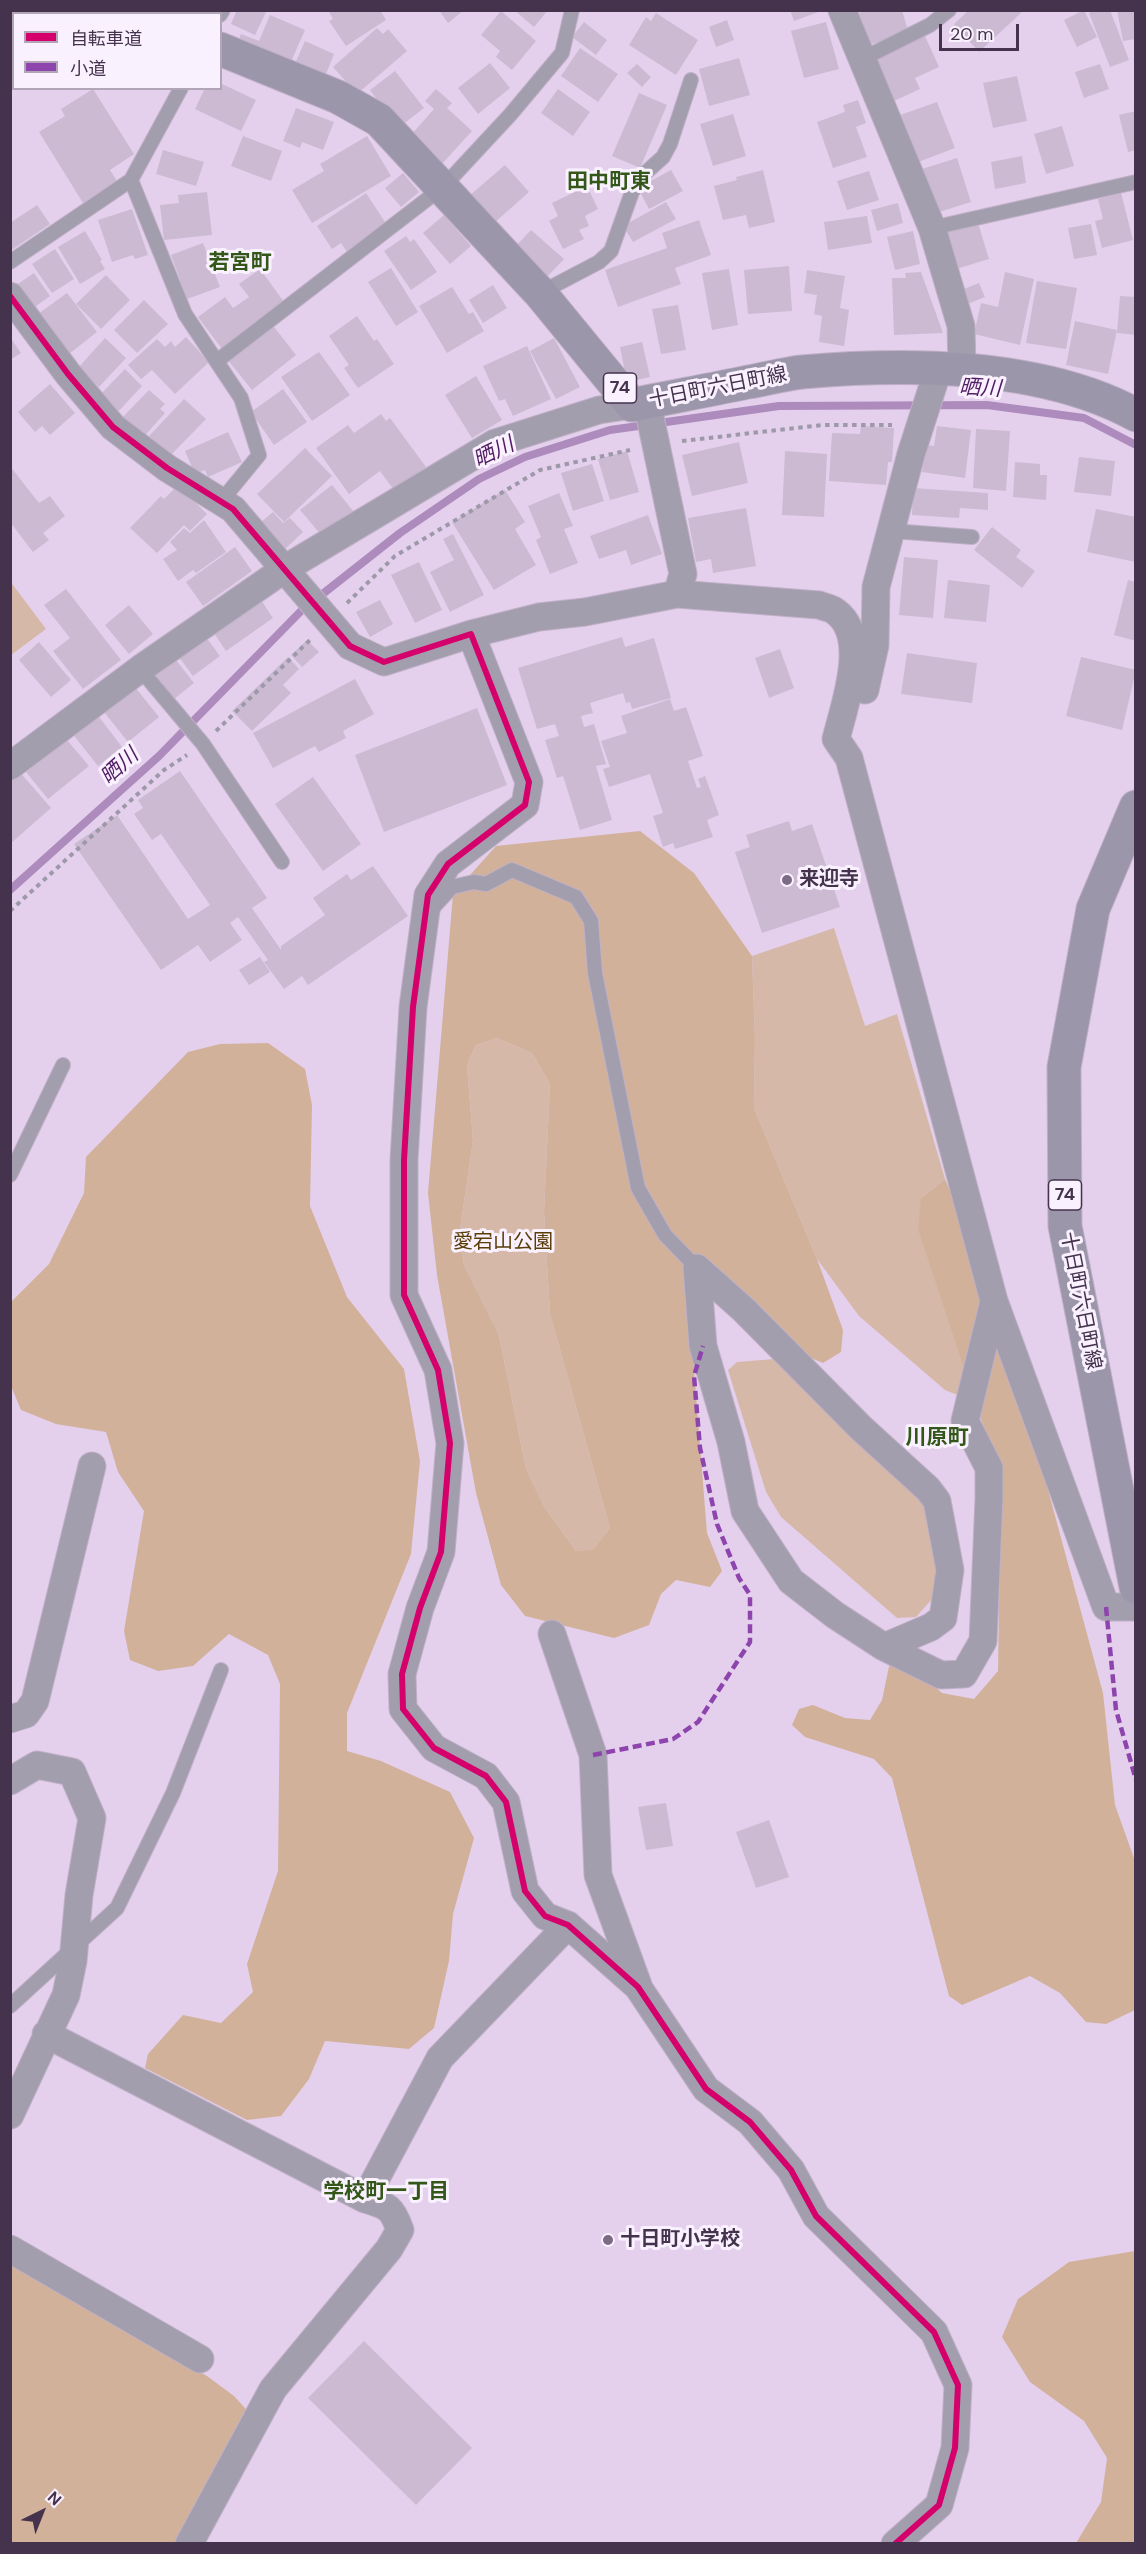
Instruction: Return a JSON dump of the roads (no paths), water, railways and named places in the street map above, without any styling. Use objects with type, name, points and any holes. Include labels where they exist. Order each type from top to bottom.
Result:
[{"type":"main road","name":"十日町六日町線","points":[[222,49],[338,97],[379,120],[443,187],[639,403],[800,372],[951,368],[1046,382],[1112,402],[1136,415]]},
{"type":"main road","name":"十日町六日町線","points":[[1136,807],[1092,909],[1064,1067],[1065,1227],[1136,1587]]},
{"type":"street","points":[[842,10],[932,228],[961,326],[951,368],[920,425],[876,587],[875,645],[849,758]]},
{"type":"street","points":[[10,296],[68,374],[113,427],[167,468],[222,500],[233,509],[327,616],[350,646],[384,662],[471,634],[539,617],[585,612],[677,594],[819,605],[836,612],[848,628],[854,659],[836,740],[849,758],[994,1301],[1106,1607],[1136,1607]]},
{"type":"street","points":[[10,766],[140,669],[293,577],[495,443],[599,410],[639,403],[656,444],[683,574],[677,594]]},
{"type":"street","points":[[471,634],[529,782],[525,805],[448,864],[428,895],[413,1008],[406,1137],[404,1295],[438,1370],[450,1443],[441,1552],[420,1608],[402,1674],[403,1709],[434,1748],[486,1776],[506,1802],[525,1891],[545,1916],[568,1925],[638,1987]]},
{"type":"street","points":[[697,1268],[703,1346],[730,1442],[745,1511],[791,1581],[835,1615],[884,1647],[941,1675],[964,1674],[983,1641],[989,1498],[988,1468],[965,1421],[994,1301]]},
{"type":"street","points":[[697,1268],[744,1310],[861,1428],[928,1489],[937,1501],[950,1570],[943,1618],[931,1628],[884,1647]]},
{"type":"street","points":[[10,1719],[26,1714],[35,1701],[92,1466]]},
{"type":"street","points":[[552,1634],[592,1755],[598,1875],[638,1987],[706,2089],[750,2122],[791,2170],[816,2216],[934,2332],[958,2385],[955,2448],[939,2505],[895,2544]]},
{"type":"street","points":[[10,1781],[37,1766],[72,1772],[92,1818],[66,1995],[10,2115]]},
{"type":"street","points":[[365,2199],[440,2058],[568,1925]]},
{"type":"street","points":[[46,2034],[365,2199],[384,2205],[394,2213],[400,2230],[388,2249],[273,2389],[189,2544]]},
{"type":"street","points":[[10,2249],[200,2360]]},
{"type":"lane","points":[[216,361],[443,187],[510,115],[562,53],[572,10]]},
{"type":"lane","points":[[862,59],[930,25],[949,10]]},
{"type":"lane","points":[[540,293],[600,262],[610,251],[632,192],[642,176],[663,157],[670,144],[691,80]]},
{"type":"lane","points":[[10,262],[131,180],[180,90]]},
{"type":"lane","points":[[131,180],[185,314],[241,398],[259,455],[222,500]]},
{"type":"lane","points":[[932,228],[1136,182]]},
{"type":"lane","points":[[892,531],[972,537]]},
{"type":"lane","points":[[140,669],[203,744],[282,862]]},
{"type":"lane","points":[[426,915],[452,887],[474,882],[486,884],[512,870],[576,897],[591,921],[595,973],[638,1188],[665,1235],[697,1268]]},
{"type":"lane","points":[[10,1175],[63,1065]]},
{"type":"lane","points":[[10,2006],[117,1908],[174,1793],[221,1670]]},
{"type":"waterway","name":"晒川","points":[[10,890],[159,756],[301,611],[400,533],[479,479],[525,457],[610,430],[779,406],[987,405],[1084,418],[1136,445]]},
{"type":"place","name":"来迎寺","points":[[787,880]]},
{"type":"place","name":"十日町小学校","points":[[608,2240]]},
{"type":"district","name":"田中町東","points":[[609,182]]},
{"type":"district","name":"若宮町","points":[[240,263]]},
{"type":"district","name":"川原町","points":[[937,1438]]},
{"type":"district","name":"学校町一丁目","points":[[386,2192]]},
{"type":"park label","name":"愛宕山公園","points":[[503,1243]]}]
